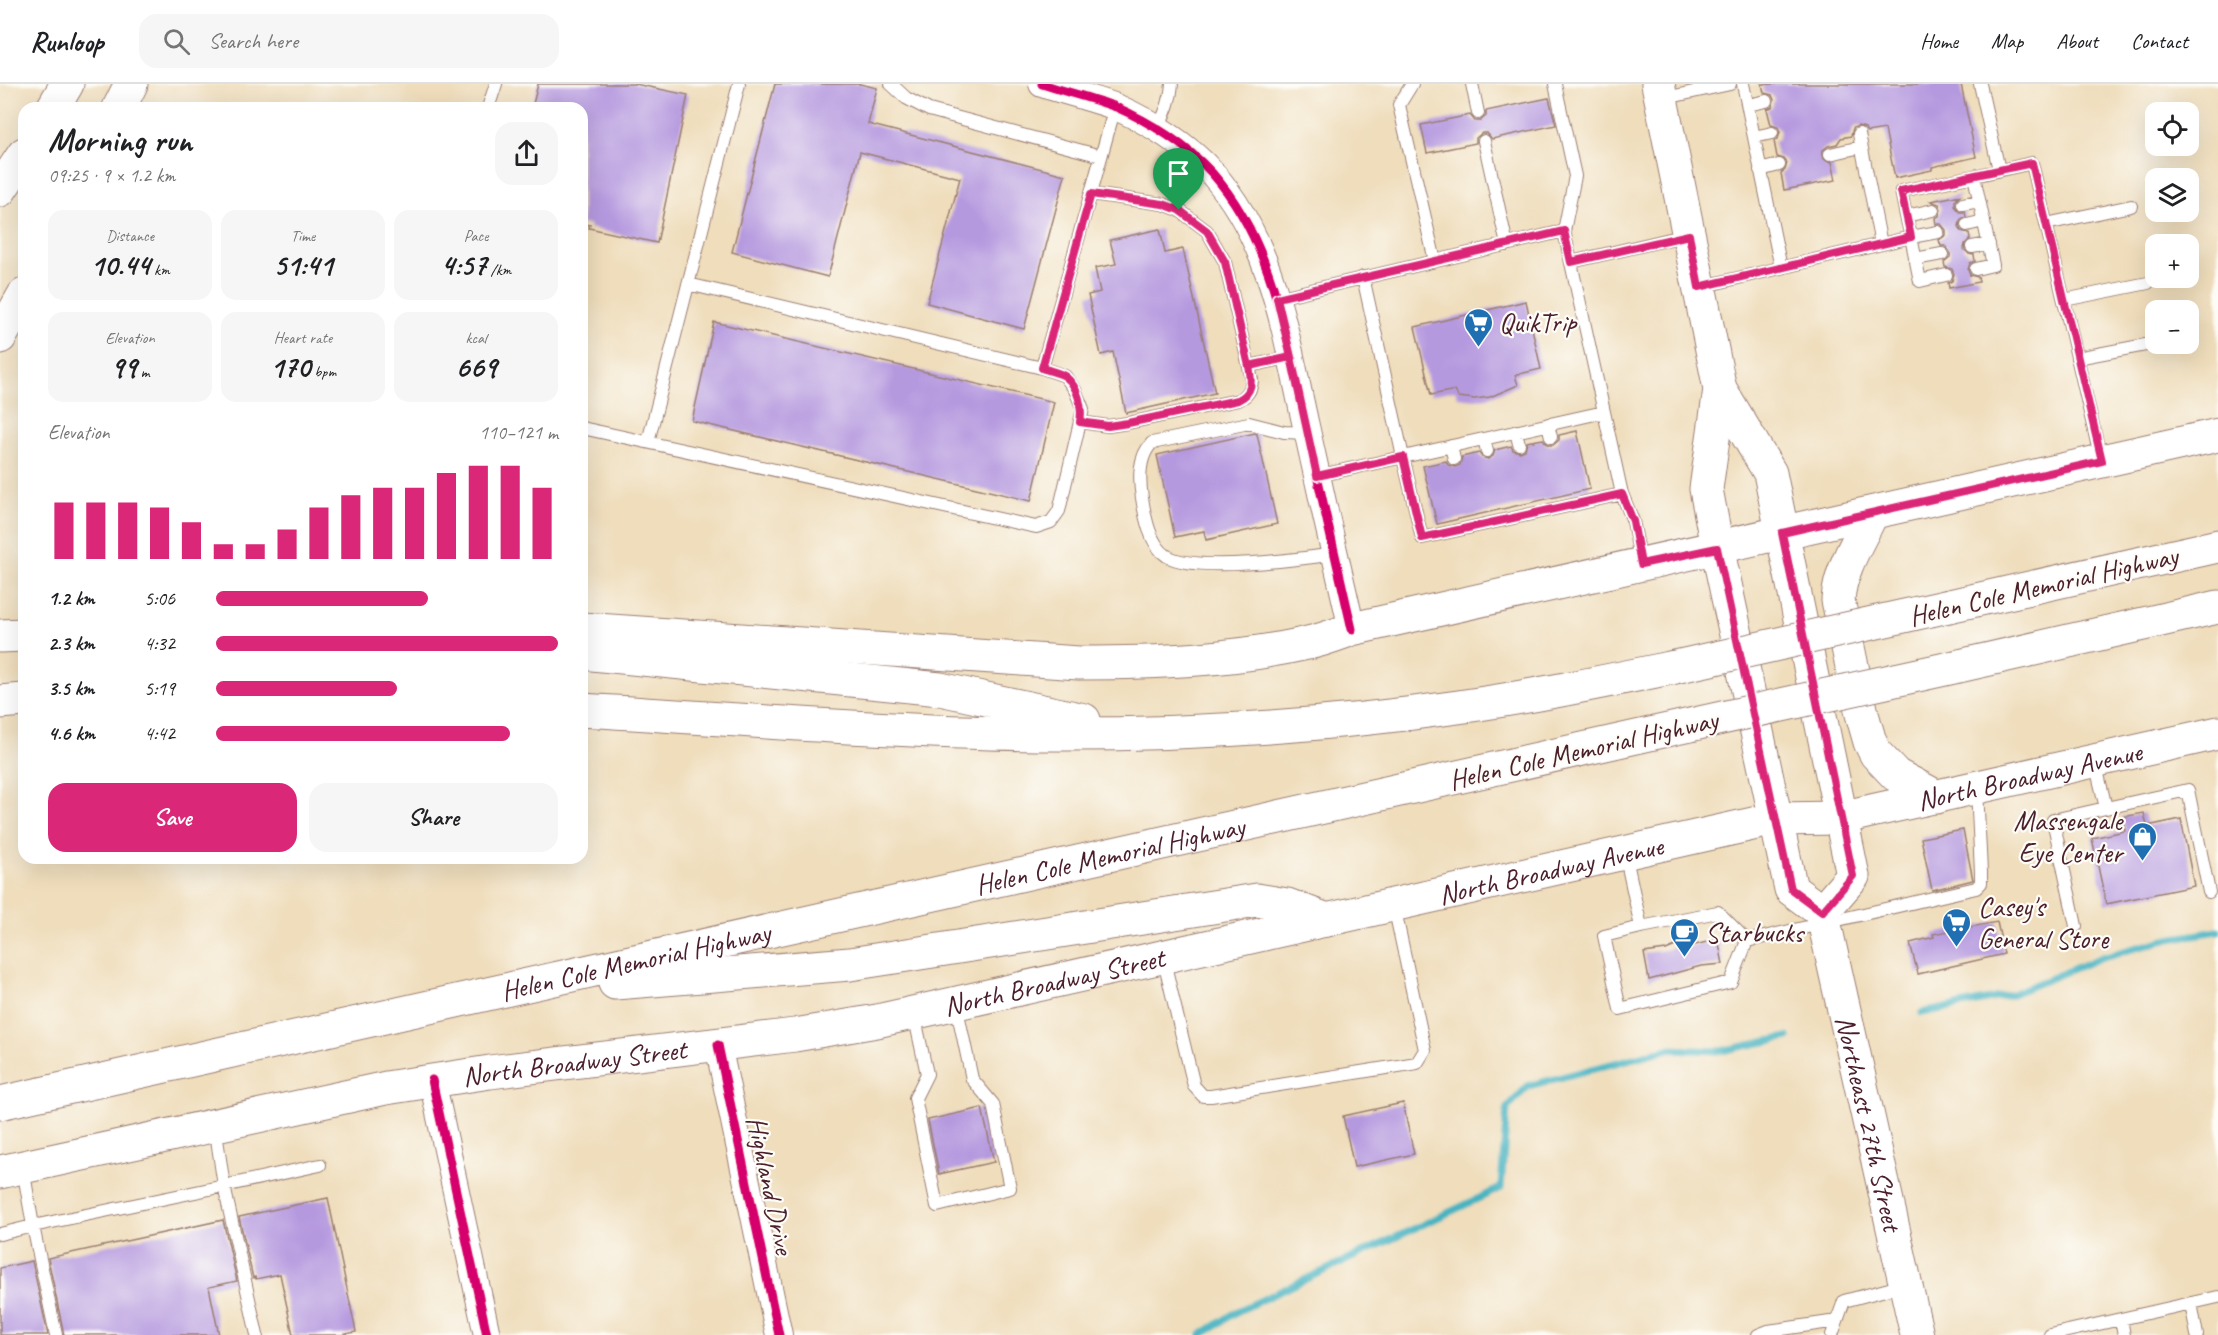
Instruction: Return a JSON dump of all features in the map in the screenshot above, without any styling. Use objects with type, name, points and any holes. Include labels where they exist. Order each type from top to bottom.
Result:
[{"type":"main road","points":[[56,102],[67,84]]},
{"type":"main road","points":[[122,102],[131,84]]},
{"type":"main road","points":[[1660,92],[1720,389],[1770,472],[1853,876],[1823,917],[1791,889],[1717,548],[1706,489],[1720,389]]},
{"type":"main road","points":[[0,190],[18,163]]},
{"type":"main road","points":[[0,337],[18,306]]},
{"type":"main road","points":[[588,630],[1079,663],[1148,663],[1257,652],[1310,643],[1352,629],[2218,435]]},
{"type":"main road","points":[[1872,513],[1842,572],[1838,600],[1862,714],[1870,742],[1884,764],[1896,775],[1937,797]]},
{"type":"main road","name":"Helen Cole Memorial Highway","points":[[588,710],[938,731],[1040,734],[1145,732],[1299,724],[1404,714],[1502,700],[1675,667],[2218,546]]},
{"type":"main road","name":"Helen Cole Memorial Highway","points":[[0,1103],[2218,607]]},
{"type":"main road","points":[[0,636],[18,635]]},
{"type":"main road","points":[[588,654],[940,689],[1145,732]]},
{"type":"main road","points":[[0,702],[18,700]]},
{"type":"main road","name":"North Broadway Avenue","points":[[1327,920],[1775,819],[1840,818],[2218,733]]},
{"type":"main road","points":[[493,993],[850,964],[1257,900],[1287,905],[1327,920]]},
{"type":"main road","name":"Northeast 27th Street","points":[[1823,917],[1917,1335]]},
{"type":"main road","name":"North Broadway Street","points":[[11,1169],[215,1124],[432,1080],[795,1035],[956,1003],[1327,920]]},
{"type":"street","points":[[1042,84],[1115,107],[1157,129],[1212,172],[1230,196],[1260,250],[1277,298],[1352,629]]},
{"type":"street","name":"Highland Drive","points":[[718,1045],[779,1335]]},
{"type":"street","points":[[432,1080],[487,1335]]},
{"type":"lane","points":[[490,102],[496,84]]},
{"type":"lane","points":[[648,442],[739,84]]},
{"type":"lane","points":[[891,84],[906,99],[929,110],[1101,156]]},
{"type":"lane","points":[[1157,129],[1164,118],[1172,84]]},
{"type":"lane","points":[[1412,84],[1399,105],[1435,261]]},
{"type":"lane","points":[[1472,84],[1478,113]]},
{"type":"lane","points":[[1556,84],[1575,176],[1564,231],[1622,494],[1633,521],[1641,564]]},
{"type":"lane","points":[[1660,92],[1730,84]]},
{"type":"lane","points":[[1743,84],[1781,268]]},
{"type":"lane","points":[[1980,84],[1999,170]]},
{"type":"lane","points":[[1748,105],[1766,101]]},
{"type":"lane","points":[[1042,368],[1115,107]]},
{"type":"lane","points":[[1754,137],[1772,133]]},
{"type":"lane","points":[[1859,134],[1881,244]]},
{"type":"lane","points":[[1484,141],[1507,244]]},
{"type":"lane","points":[[1830,154],[1861,147]]},
{"type":"lane","points":[[1946,275],[1920,281],[1901,191],[2032,163],[2102,461]]},
{"type":"lane","points":[[1760,170],[1779,165]]},
{"type":"lane","points":[[1974,176],[1993,265],[1976,269]]},
{"type":"lane","points":[[1080,422],[1108,426],[1128,423],[1238,400],[1246,396],[1251,388],[1249,366],[1225,262],[1207,231],[1179,210],[1163,204],[1091,194]]},
{"type":"lane","points":[[1963,204],[1979,201]]},
{"type":"lane","points":[[2046,224],[2131,206]]},
{"type":"lane","points":[[1906,216],[1933,210]]},
{"type":"lane","points":[[1967,225],[1984,222]]},
{"type":"lane","points":[[1277,298],[1564,231]]},
{"type":"lane","points":[[1699,287],[1938,232]]},
{"type":"lane","points":[[1571,262],[1689,235]]},
{"type":"lane","points":[[1972,247],[1989,244]]},
{"type":"lane","points":[[1915,259],[1942,254]]},
{"type":"lane","points":[[1363,277],[1422,538],[1468,522],[1565,500],[1622,494]]},
{"type":"lane","points":[[588,429],[1036,527],[1051,522],[1059,511],[1083,409],[1075,390],[1065,376],[1042,368],[688,284]]},
{"type":"lane","points":[[2064,300],[2145,284]]},
{"type":"lane","points":[[2077,358],[2145,345]]},
{"type":"lane","points":[[1249,366],[1291,357]]},
{"type":"lane","points":[[1317,476],[1403,457],[1453,453],[1550,431],[1604,412]]},
{"type":"lane","points":[[1307,433],[1284,432],[1249,423],[1152,443],[1145,451],[1139,479],[1144,512],[1156,546],[1167,556],[1191,564],[1282,562],[1335,554]]},
{"type":"lane","points":[[2095,761],[2106,808]]},
{"type":"lane","points":[[1747,941],[1823,917],[1976,888],[1981,883],[1977,788]]},
{"type":"lane","points":[[2076,926],[2053,820],[2188,790],[2210,892]]},
{"type":"lane","points":[[1625,853],[1641,927]]},
{"type":"lane","points":[[1163,957],[1194,1086],[1203,1096],[1299,1084],[1417,1064],[1425,1050],[1394,905]]},
{"type":"lane","points":[[1718,912],[1747,941],[1731,982],[1620,1009],[1604,936],[1718,912]]},
{"type":"lane","points":[[913,1012],[927,1074],[915,1098],[937,1206],[1010,1188],[993,1104],[972,1079],[956,1003]]},
{"type":"lane","points":[[215,1124],[224,1186],[257,1335]]},
{"type":"lane","points":[[0,1234],[320,1165]]},
{"type":"lane","points":[[11,1169],[33,1226],[56,1335]]},
{"type":"lane","points":[[1832,1335],[1844,1301],[1905,1285]]},
{"type":"lane","points":[[2050,1335],[2218,1297]]},
{"type":"lane","points":[[2191,1303],[2197,1335]]},
{"type":"lane","points":[[2121,1319],[2124,1335]]},
{"type":"lane","points":[[1758,1335],[1768,1331],[1837,1321]]},
{"type":"building","points":[[538,84],[635,84],[688,95],[657,243],[589,228],[588,102],[534,102]]},
{"type":"building","points":[[775,84],[860,84],[877,88],[868,124],[1065,175],[1024,329],[927,303],[960,178],[860,152],[828,277],[732,252]]},
{"type":"building","points":[[1762,84],[1961,84],[1976,157],[1895,178],[1885,129],[1867,132],[1865,128],[1858,126],[1853,128],[1851,136],[1841,138],[1837,144],[1828,146],[1822,151],[1824,159],[1832,162],[1836,180],[1784,190],[1781,173],[1785,170],[1787,163],[1784,159],[1777,157],[1774,141],[1778,139],[1780,132],[1778,127],[1771,125],[1767,109],[1772,107],[1774,100],[1772,95],[1764,93]]},
{"type":"building","points":[[1549,98],[1556,125],[1492,139],[1487,133],[1482,133],[1476,138],[1476,143],[1427,153],[1421,125],[1470,115],[1475,121],[1480,121],[1486,116],[1486,111]]},
{"type":"building","points":[[1961,195],[1955,201],[1955,206],[1960,212],[1965,212],[1966,217],[1961,219],[1959,226],[1961,231],[1969,233],[1970,239],[1964,249],[1974,255],[1975,261],[1970,263],[1968,270],[1970,275],[1978,277],[1979,282],[1949,288],[1948,283],[1952,281],[1954,274],[1952,269],[1945,267],[1944,262],[1950,257],[1950,252],[1945,246],[1941,246],[1939,240],[1946,235],[1946,230],[1941,224],[1936,224],[1935,218],[1939,216],[1941,209],[1939,204],[1931,201]]},
{"type":"building","points":[[1160,229],[1165,253],[1183,249],[1215,393],[1126,413],[1113,352],[1101,355],[1088,295],[1100,292],[1095,268],[1116,264],[1110,240]]},
{"type":"building","name":"QuikTrip","points":[[1526,301],[1541,369],[1515,375],[1518,385],[1490,397],[1475,399],[1458,397],[1455,390],[1431,395],[1415,327]]},
{"type":"building","points":[[714,322],[1054,402],[1031,501],[692,421]]},
{"type":"building","points":[[1577,431],[1590,489],[1437,524],[1423,466],[1446,461],[1448,465],[1455,467],[1460,465],[1462,457],[1479,453],[1488,459],[1493,456],[1495,450],[1511,446],[1513,450],[1520,452],[1525,450],[1527,442],[1543,439],[1548,445],[1553,445],[1559,440],[1559,435]]},
{"type":"building","points":[[1255,433],[1277,524],[1206,540],[1204,531],[1175,537],[1157,455]]},
{"type":"building","name":"Massengale Eye Center","points":[[2144,813],[2147,826],[2181,819],[2194,886],[2106,904],[2092,838],[2125,831],[2122,817]]},
{"type":"building","name":"Casey's General Store","points":[[1963,830],[1973,880],[1932,890],[1921,838]]},
{"type":"building","name":"Casey's General Store","points":[[1997,922],[2004,954],[1918,974],[1910,943],[1934,937],[1933,934]]},
{"type":"building","name":"Starbucks","points":[[1718,939],[1723,964],[1701,966],[1649,980],[1644,953],[1666,950],[1685,942],[1688,947]]},
{"type":"building","points":[[1403,1103],[1414,1154],[1354,1167],[1343,1116]]},
{"type":"building","points":[[982,1108],[994,1162],[939,1174],[928,1120]]},
{"type":"building","points":[[328,1198],[356,1332],[341,1335],[293,1335],[280,1274],[253,1278],[239,1217]]},
{"type":"building","points":[[223,1220],[237,1281],[209,1287],[219,1335],[64,1335],[48,1258]]},
{"type":"building","points":[[32,1261],[48,1335],[0,1335],[0,1268]]},
{"type":"waterway","points":[[1922,1013],[2010,995],[2102,957],[2169,939],[2218,931]]},
{"type":"waterway","points":[[1201,1335],[1238,1311],[1501,1188],[1507,1108],[1528,1086],[1668,1049],[1721,1051],[1788,1037]]},
{"type":"cycle path","points":[[1042,84],[1116,107],[1167,135],[1202,163],[1233,200],[1250,230],[1275,293],[1352,629]]},
{"type":"cycle path","points":[[718,1045],[779,1335]]},
{"type":"cycle path","points":[[432,1080],[487,1335]]},
{"type":"place","name":"QuikTrip","points":[[1478,348]]},
{"type":"place","name":"Massengale Eye Center","points":[[2143,862]]},
{"type":"place","name":"Casey's General Store","points":[[1957,948]]},
{"type":"place","name":"Starbucks","points":[[1684,958]]},
{"type":"route","points":[[1179,210],[1163,204],[1091,194],[1042,368],[1065,376],[1075,390],[1083,409],[1080,422],[1108,426],[1128,423],[1238,400],[1246,396],[1252,381],[1249,366],[1291,357],[1277,298],[1564,231],[1571,262],[1689,235],[1699,287],[1911,237],[1901,191],[2032,163],[2102,461],[1782,533],[1853,876],[1822,912],[1791,889],[1717,548],[1641,564],[1633,521],[1622,494],[1422,538],[1403,457],[1317,476],[1291,357],[1249,366],[1225,262],[1207,231],[1179,210]]}]
